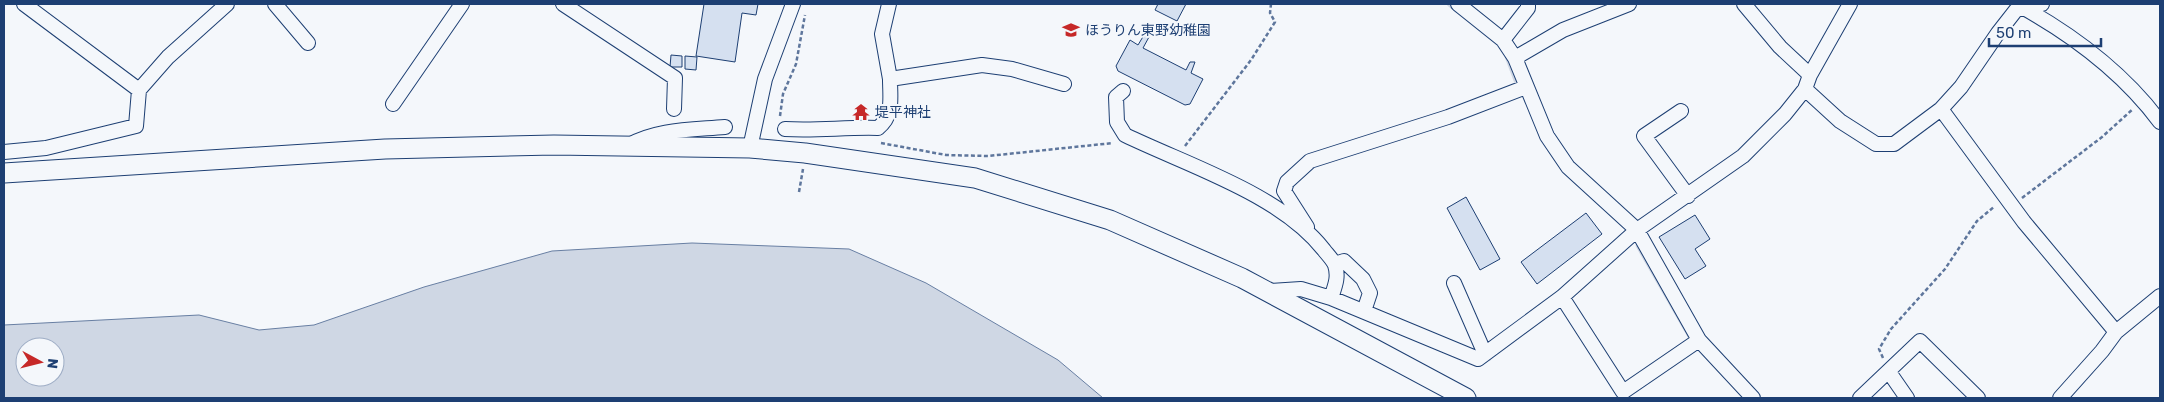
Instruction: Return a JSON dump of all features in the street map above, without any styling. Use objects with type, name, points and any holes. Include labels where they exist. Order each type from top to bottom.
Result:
[{"type":"street","points":[[24,4],[139,90]]},
{"type":"street","points":[[4,152],[46,148],[136,126],[139,90],[168,57],[227,4]]},
{"type":"street","points":[[275,4],[308,43]]},
{"type":"street","points":[[393,104],[462,4]]},
{"type":"street","points":[[563,4],[675,78],[674,108]]},
{"type":"street","points":[[750,148],[765,79],[793,4]]},
{"type":"street","points":[[818,131],[834,127],[878,128],[887,121],[890,107],[890,79],[882,34],[889,4]]},
{"type":"street","points":[[1458,4],[1503,40],[1515,58],[1546,136],[1568,167],[1638,230],[1699,340],[1753,398]]},
{"type":"street","points":[[1503,40],[1528,8],[1528,4]]},
{"type":"street","points":[[1515,58],[1563,30],[1629,4]]},
{"type":"street","points":[[1744,4],[1840,121],[1876,144],[1894,144],[1942,109],[1961,88],[1998,32],[2016,10],[2022,6],[2042,4]]},
{"type":"street","points":[[1269,291],[1301,289],[1331,298],[1478,359],[1562,297],[1638,230],[1743,156],[1785,114],[1808,82],[1850,4]]},
{"type":"street","points":[[2022,6],[2038,15],[2105,64],[2144,100],[2160,122]]},
{"type":"street","points":[[890,79],[982,66],[1012,70],[1064,84]]},
{"type":"street","points":[[1331,298],[1338,280],[1335,264],[1312,236],[1284,191],[1287,182],[1310,161],[1448,117],[1526,87]]},
{"type":"street","points":[[1123,91],[1116,97],[1117,122],[1125,135],[1243,190],[1277,208],[1312,236]]},
{"type":"street","points":[[1942,109],[2009,202],[2116,332]]},
{"type":"street","points":[[1681,111],[1644,136],[1688,196]]},
{"type":"street","points":[[626,146],[642,137],[664,132],[724,127]]},
{"type":"street","points":[[785,129],[818,131],[840,135]]},
{"type":"street","points":[[4,173],[386,149],[554,144],[750,148],[805,153],[975,178],[1110,220],[1269,291],[1466,398]]},
{"type":"street","points":[[1335,264],[1344,261],[1363,279],[1370,293],[1364,311]]},
{"type":"street","points":[[1454,283],[1485,354]]},
{"type":"street","points":[[2060,398],[2102,351],[2116,332],[2160,296]]},
{"type":"street","points":[[1562,297],[1622,392],[1699,340]]},
{"type":"street","points":[[1860,398],[1920,340],[1978,398]]},
{"type":"street","points":[[1889,372],[1907,398]]},
{"type":"path","points":[[1178,144],[1187,146],[1251,60],[1275,22],[1270,13],[1271,4]]},
{"type":"path","points":[[781,110],[783,94],[796,64],[806,12]]},
{"type":"path","points":[[1889,372],[1879,349],[1891,329],[1945,269],[1977,221],[2009,202],[2102,137],[2144,100]]},
{"type":"path","points":[[878,142],[946,155],[988,156],[1116,143],[1125,135]]},
{"type":"path","points":[[799,192],[803,168]]},
{"type":"shaded area","points":[[692,243],[849,249],[926,283],[1058,360],[1103,398],[4,398],[4,325],[199,315],[259,330],[314,325],[424,287],[552,251]]},
{"type":"building","points":[[704,4],[758,4],[756,15],[742,13],[735,62],[696,56]]},
{"type":"building","points":[[1158,4],[1186,4],[1177,21],[1155,10]]},
{"type":"building","points":[[1144,35],[1149,37],[1143,48],[1186,70],[1190,62],[1195,62],[1191,73],[1203,79],[1190,104],[1185,105],[1118,71],[1116,66],[1130,40],[1138,45]]},
{"type":"building","points":[[671,55],[682,56],[682,67],[670,67]]},
{"type":"building","points":[[685,56],[697,57],[696,70],[685,69]]},
{"type":"building","points":[[1466,197],[1500,259],[1480,270],[1447,208]]},
{"type":"building","points":[[1586,213],[1602,234],[1537,284],[1521,262]]},
{"type":"building","points":[[1695,215],[1710,239],[1695,249],[1706,266],[1685,279],[1659,237]]},
{"type":"waterway","points":[[1449,4],[1456,10]]},
{"type":"waterway","points":[[1507,57],[1516,81]]},
{"type":"waterway","points":[[1638,246],[1690,337]]},
{"type":"place","name":"ほうりん東野幼稚園","points":[[1071,30]]},
{"type":"place","name":"堤平神社","points":[[861,112]]}]
